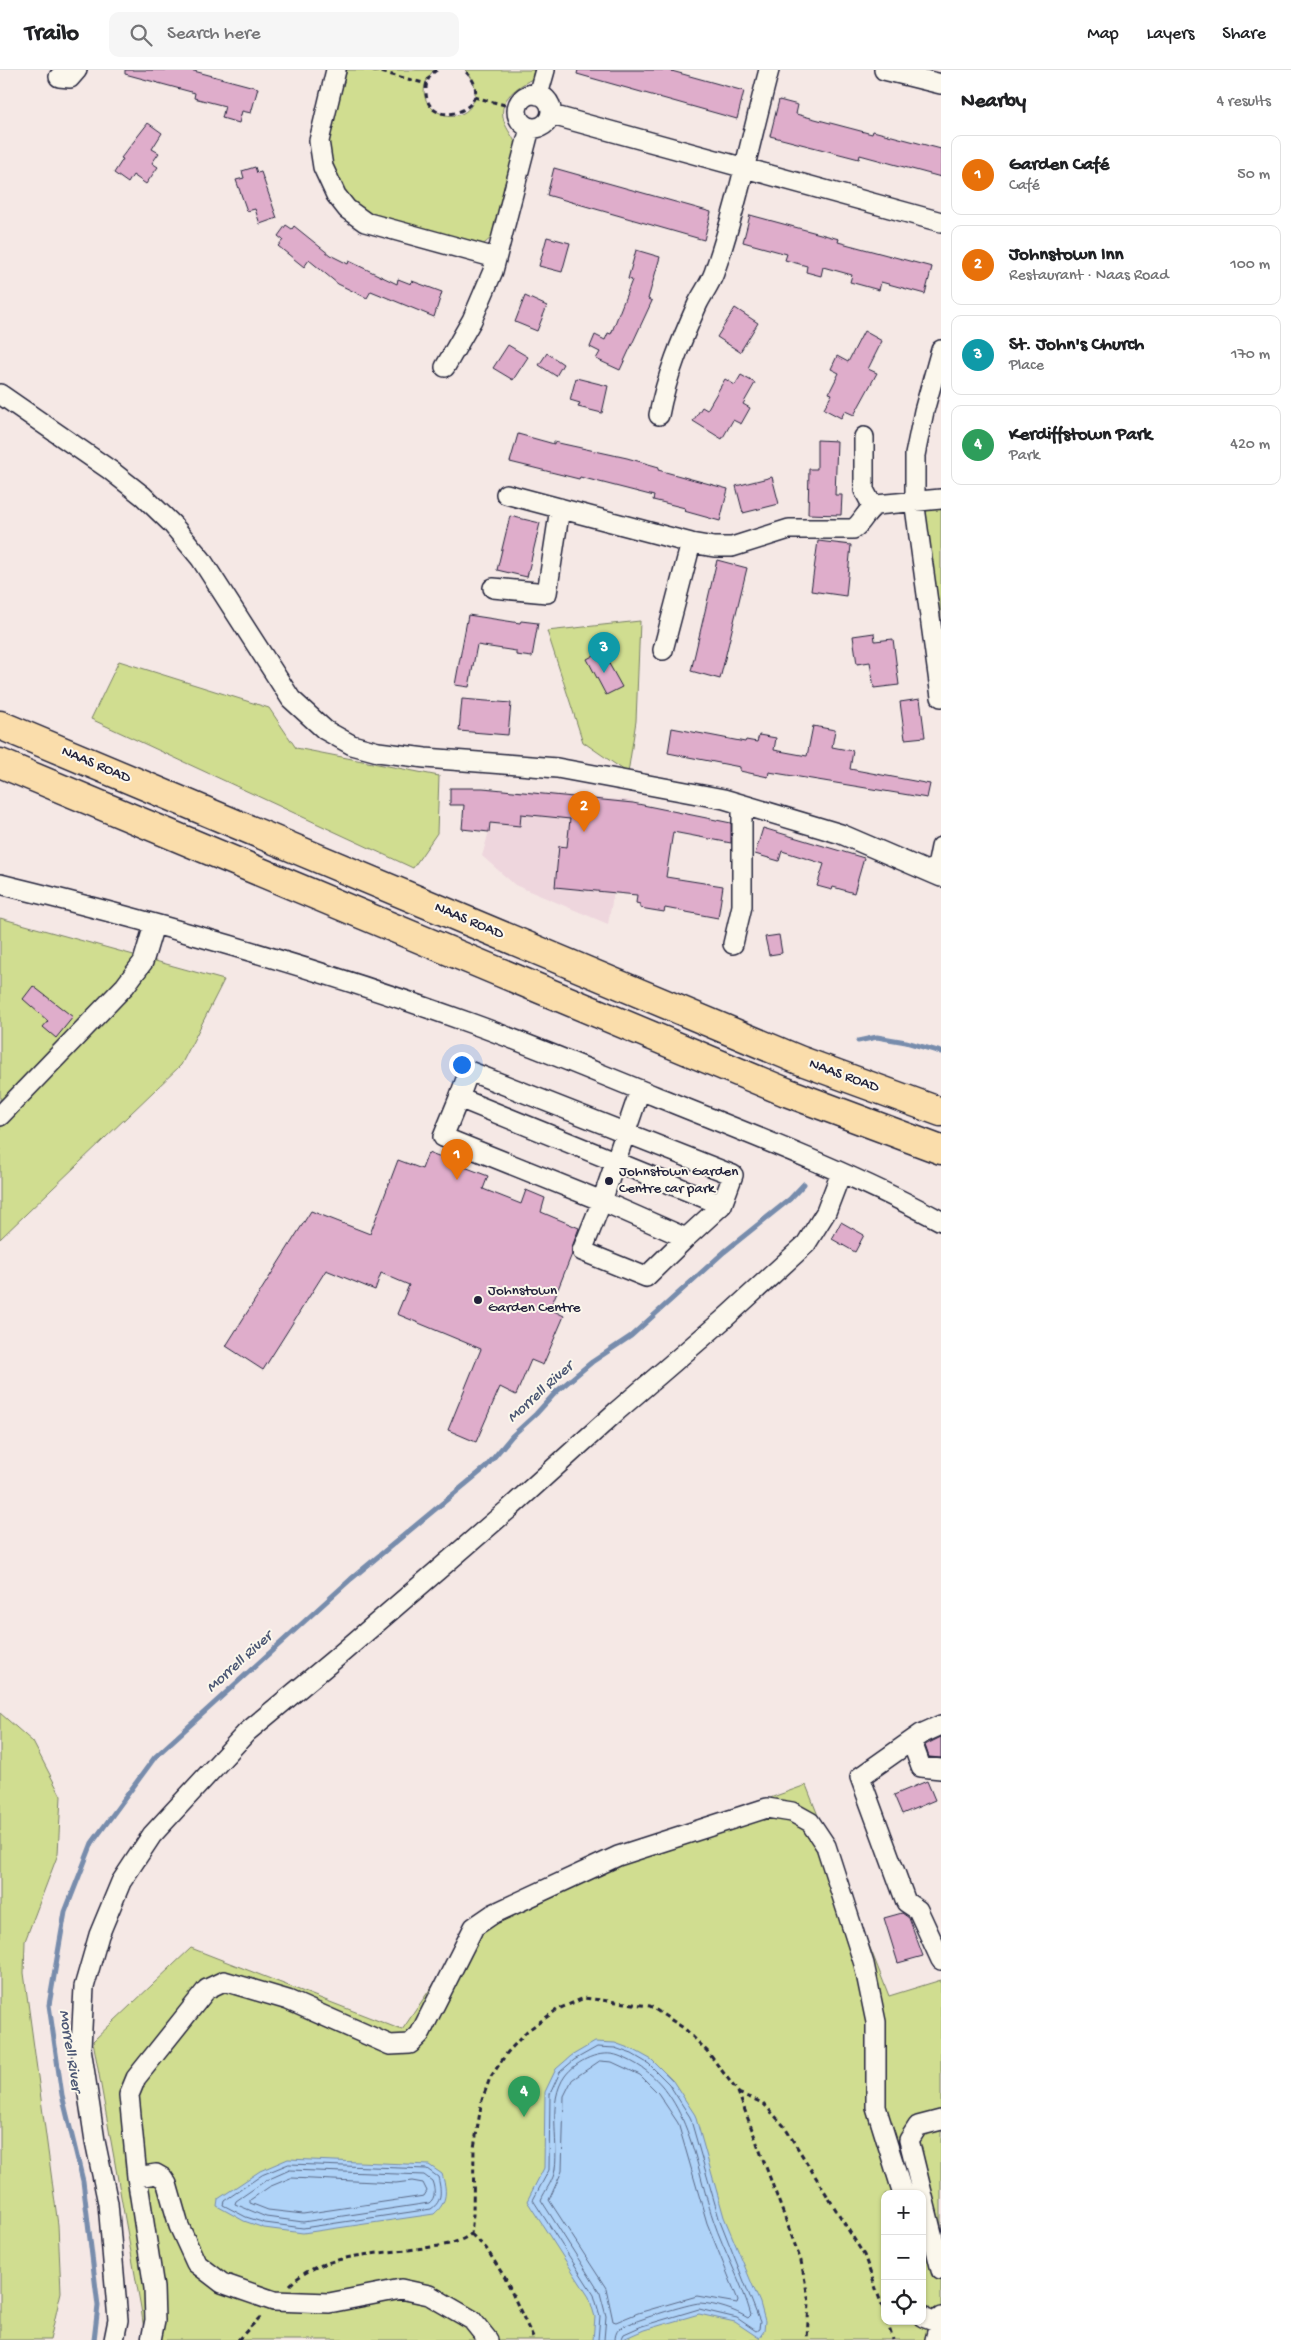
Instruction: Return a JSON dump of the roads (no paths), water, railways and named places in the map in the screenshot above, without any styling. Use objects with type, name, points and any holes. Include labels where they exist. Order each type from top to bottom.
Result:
[{"type":"highway","name":"NAAS ROAD","points":[[5,726],[799,1060],[941,1112]]},
{"type":"highway","points":[[1,763],[786,1092],[941,1150]]},
{"type":"street","points":[[59,77],[70,78],[78,70]]},
{"type":"street","points":[[336,70],[319,141],[323,167],[336,195],[347,209],[366,222],[496,258]]},
{"type":"street","points":[[538,95],[545,70]]},
{"type":"street","points":[[659,415],[663,393],[679,350],[698,303],[713,276],[729,225],[769,70]]},
{"type":"street","points":[[884,70],[941,84]]},
{"type":"street","points":[[527,95],[538,95],[548,100],[552,115],[544,126],[530,128],[521,122],[517,108],[520,101],[527,95]]},
{"type":"street","points":[[552,115],[941,222]]},
{"type":"street","points":[[445,367],[472,320],[496,258],[530,128]]},
{"type":"street","points":[[941,350],[924,411],[915,455],[915,501],[941,697]]},
{"type":"street","points":[[0,394],[110,470],[143,496],[172,524],[201,559],[291,699],[325,730],[352,745],[378,752],[454,761],[557,768],[742,805],[841,834],[937,875],[941,847]]},
{"type":"street","points":[[864,437],[864,490],[873,507]]},
{"type":"street","points":[[506,494],[691,543],[714,547],[732,547],[789,529],[853,529],[859,525],[869,509],[873,507],[915,501],[941,500]]},
{"type":"street","points":[[493,588],[546,593],[560,508]]},
{"type":"street","points":[[663,650],[691,543]]},
{"type":"street","points":[[733,944],[742,906],[742,805]]},
{"type":"street","points":[[0,884],[96,908],[269,956],[473,1024],[799,1154],[894,1196],[941,1221]]},
{"type":"street","points":[[0,1116],[125,986],[143,962],[154,925]]},
{"type":"street","points":[[640,1090],[626,1132],[616,1163],[602,1201],[582,1251],[646,1277],[722,1205],[733,1176],[626,1132],[469,1071],[443,1137],[602,1201],[686,1238]]},
{"type":"street","points":[[459,1098],[722,1205]]},
{"type":"street","points":[[114,2340],[118,2320],[108,2203],[95,2141],[81,2048],[84,1987],[100,1935],[121,1882],[152,1835],[247,1732],[510,1508],[806,1244],[826,1212],[841,1173]]},
{"type":"street","points":[[941,1725],[921,1734],[860,1777],[906,1902],[918,1910],[941,1960]]},
{"type":"street","points":[[912,1742],[921,1767],[941,1769]]},
{"type":"street","points":[[151,2340],[155,2320],[154,2288],[137,2177],[129,2095],[136,2078],[207,1989],[224,1981],[288,2000],[390,2045],[410,2044],[420,2034],[474,1927],[494,1914],[618,1856],[767,1808],[792,1812],[810,1822],[826,1846],[864,1964],[876,2022],[876,2107],[902,2190]]},
{"type":"street","points":[[941,2120],[918,2126],[909,2140],[941,2270]]},
{"type":"street","points":[[137,2177],[156,2174],[167,2184],[179,2226],[196,2263],[222,2283],[274,2302],[329,2303],[401,2289],[429,2294],[472,2320],[488,2340]]},
{"type":"water","points":[[595,2042],[615,2043],[634,2050],[652,2060],[673,2081],[695,2115],[724,2217],[760,2303],[765,2321],[764,2331],[759,2338],[735,2322],[699,2314],[644,2330],[621,2340],[593,2340],[595,2317],[589,2297],[527,2201],[544,2168],[545,2092],[556,2069],[571,2056]]},
{"type":"water","points":[[288,2159],[429,2165],[442,2174],[445,2196],[442,2205],[434,2214],[303,2233],[264,2228],[244,2221],[217,2206],[218,2199],[260,2171]]},
{"type":"waterway","points":[[858,1041],[877,1037],[906,1042],[941,1052]]},
{"type":"waterway","name":"Morrell River","points":[[94,2340],[98,2306],[83,2181],[62,2095],[49,2005],[65,1912],[92,1843],[155,1757],[351,1579],[485,1468],[512,1436],[556,1392],[592,1362],[631,1336],[724,1252],[790,1199],[804,1184]]},
{"type":"place","name":"St. John's Church","points":[[604,673]]},
{"type":"place","name":"Johnstown Inn","points":[[584,832]]},
{"type":"place","name":"Garden Café","points":[[457,1180]]},
{"type":"place","name":"Johnstown Garden Centre car park","points":[[609,1181]]},
{"type":"place","name":"Johnstown Garden Centre","points":[[478,1300]]},
{"type":"place","name":"Kerdiffstown Park","points":[[524,2117]]}]
